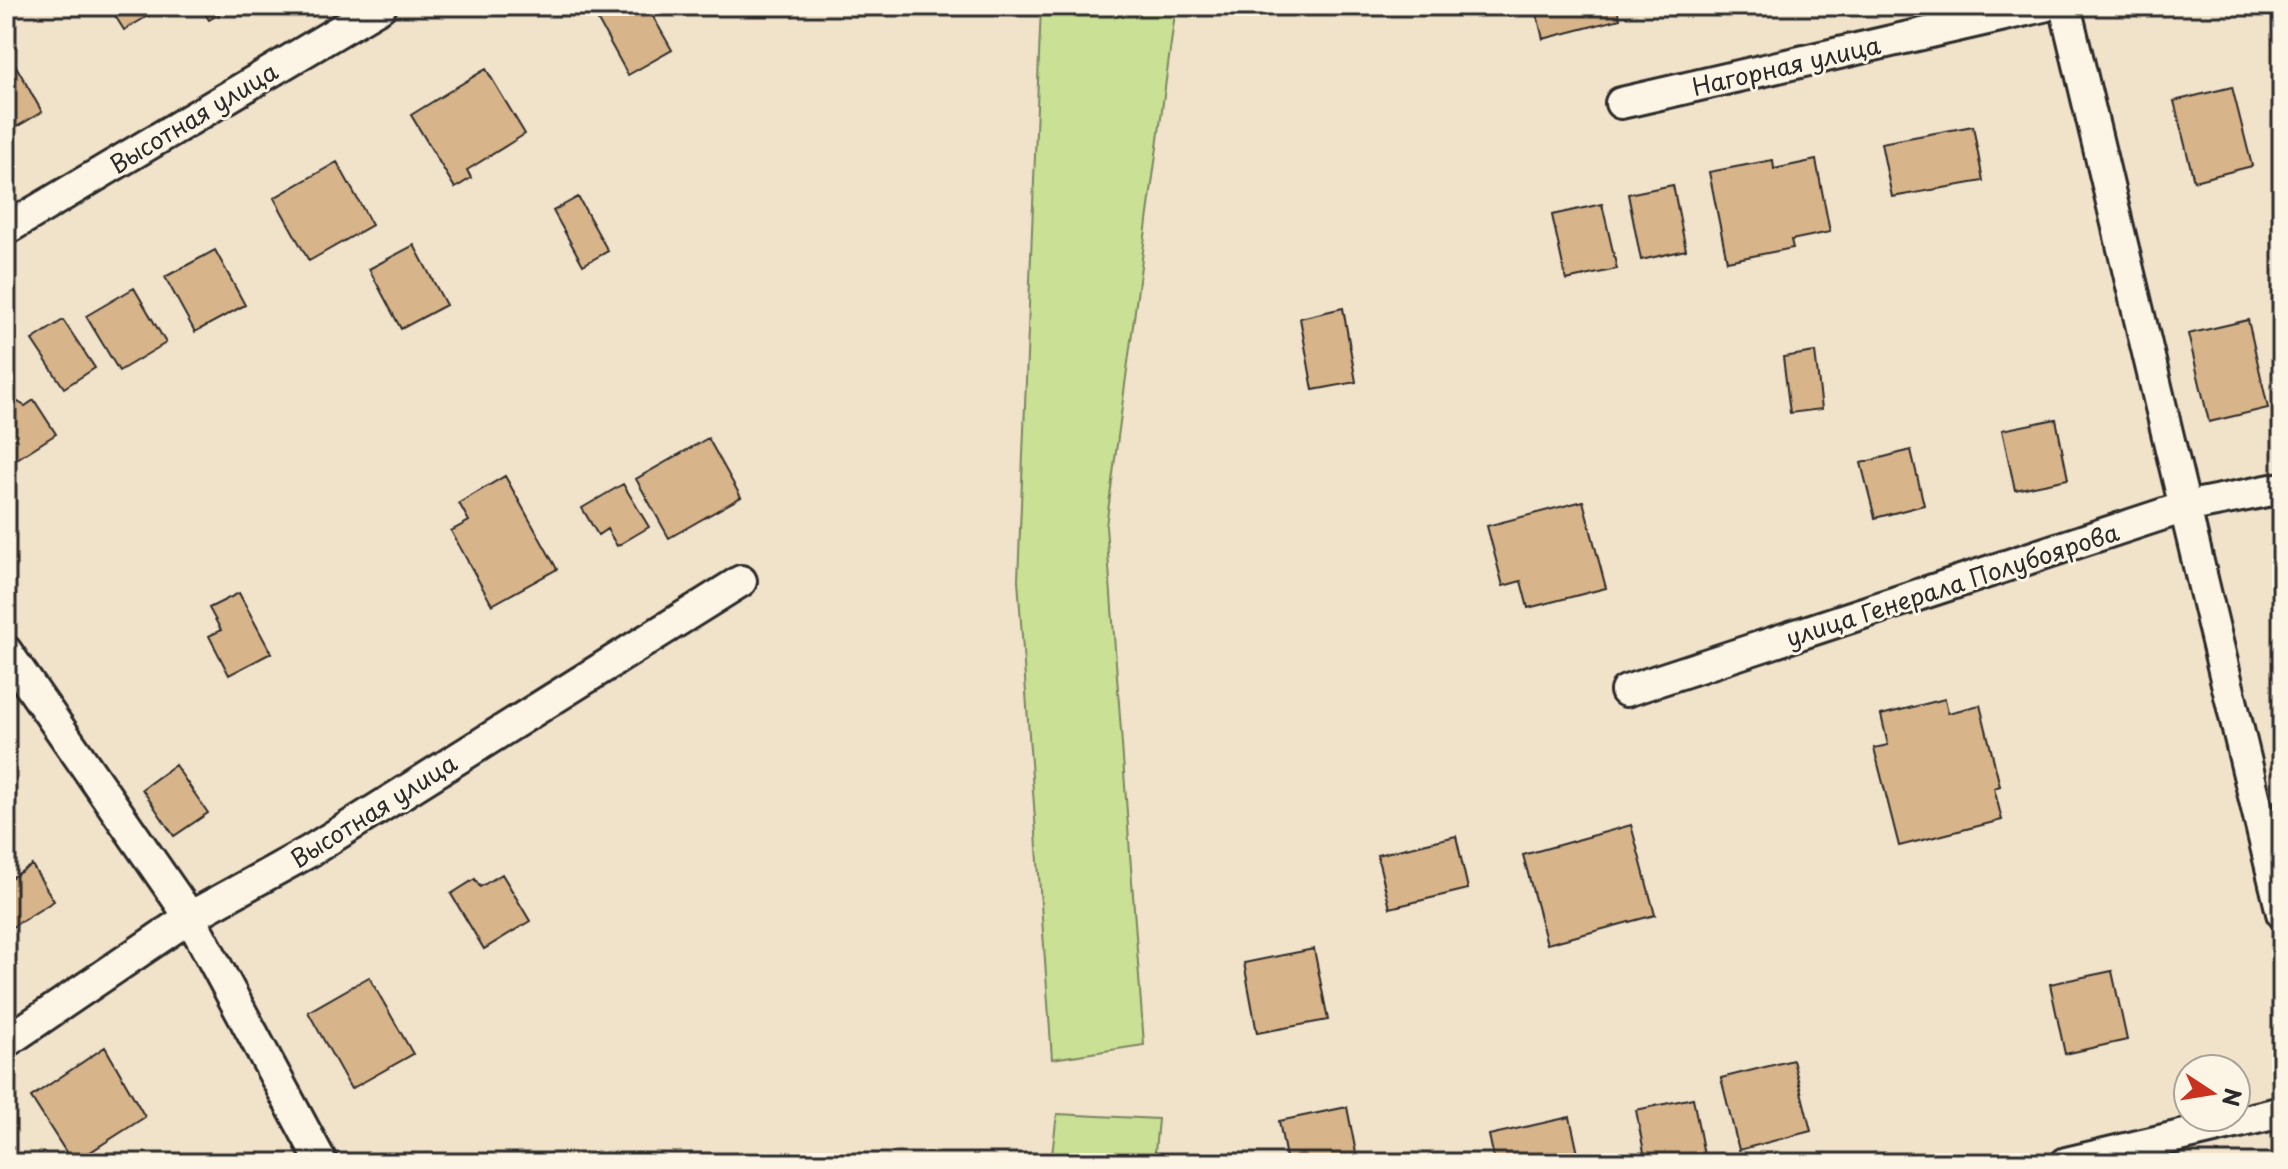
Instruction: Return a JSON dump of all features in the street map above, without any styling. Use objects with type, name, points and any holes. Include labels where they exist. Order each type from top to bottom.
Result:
[{"type":"street","name":"Высотная улица","points":[[6,229],[381,6]]},
{"type":"street","name":"Нагорная улица","points":[[1621,103],[2044,6]]},
{"type":"street","points":[[2065,6],[2282,913]]},
{"type":"street","name":"улица Генерала Полубоярова","points":[[1626,691],[2185,507],[2282,488]]},
{"type":"street","name":"Высотная улица","points":[[6,1042],[190,917],[310,851],[741,581]]},
{"type":"street","points":[[6,651],[190,917],[322,1163]]},
{"type":"street","points":[[2066,1163],[2282,1112]]},
{"type":"green space","points":[[1041,6],[1176,6],[1106,526],[1144,1045],[1052,1059],[1018,580]]},
{"type":"green space","points":[[1057,1114],[1158,1119],[1154,1163],[1051,1163]]},
{"type":"building","points":[[109,6],[165,6],[124,30]]},
{"type":"building","points":[[200,6],[233,6],[209,20]]},
{"type":"building","points":[[590,6],[647,6],[672,50],[628,75]]},
{"type":"building","points":[[1535,6],[1616,6],[1620,19],[1543,39]]},
{"type":"building","points":[[16,66],[42,112],[6,133],[6,72]]},
{"type":"building","points":[[486,69],[525,134],[467,170],[471,178],[455,188],[411,115]]},
{"type":"building","points":[[2232,87],[2252,166],[2194,181],[2174,101]]},
{"type":"building","points":[[1973,126],[1983,181],[1892,197],[1881,143]]},
{"type":"building","points":[[1773,160],[1774,169],[1816,160],[1830,232],[1791,240],[1793,248],[1727,261],[1709,172]]},
{"type":"building","points":[[337,162],[372,225],[309,261],[274,198]]},
{"type":"building","points":[[1673,185],[1686,250],[1641,260],[1628,194]]},
{"type":"building","points":[[578,197],[608,251],[583,265],[553,211]]},
{"type":"building","points":[[1602,204],[1617,269],[1566,280],[1552,215]]},
{"type":"building","points":[[414,245],[446,305],[401,329],[369,269]]},
{"type":"building","points":[[215,250],[245,305],[195,332],[165,277]]},
{"type":"building","points":[[134,288],[166,343],[119,371],[86,316]]},
{"type":"building","points":[[1343,308],[1356,382],[1313,390],[1300,318]]},
{"type":"building","points":[[63,320],[95,368],[64,388],[32,340]]},
{"type":"building","points":[[2248,320],[2268,408],[2209,422],[2188,334]]},
{"type":"building","points":[[1815,352],[1822,409],[1790,413],[1783,357]]},
{"type":"building","points":[[6,395],[25,406],[34,400],[56,434],[6,466]]},
{"type":"building","points":[[2056,419],[2068,479],[2015,490],[2002,430]]},
{"type":"building","points":[[708,438],[741,497],[669,538],[636,479]]},
{"type":"building","points":[[1911,450],[1924,505],[1875,518],[1861,463]]},
{"type":"building","points":[[505,476],[557,569],[492,605],[451,531],[469,521],[459,503]]},
{"type":"building","points":[[623,484],[649,527],[617,546],[607,529],[598,535],[582,508]]},
{"type":"building","points":[[1583,501],[1606,588],[1528,608],[1521,581],[1503,586],[1487,526]]},
{"type":"building","points":[[239,593],[271,653],[229,675],[209,636],[221,630],[209,608]]},
{"type":"building","points":[[1945,699],[1948,713],[1980,705],[2000,786],[1994,788],[2002,820],[1899,846],[1874,748],[1888,745],[1881,715]]},
{"type":"building","points":[[175,765],[208,813],[174,836],[142,789]]},
{"type":"building","points":[[1631,825],[1655,915],[1547,944],[1523,855]]},
{"type":"building","points":[[1456,836],[1468,889],[1390,908],[1377,855]]},
{"type":"building","points":[[32,865],[54,901],[6,931],[6,881]]},
{"type":"building","points":[[502,874],[530,921],[484,949],[451,894],[475,879],[480,887]]},
{"type":"building","points":[[1314,949],[1328,1020],[1257,1033],[1244,963]]},
{"type":"building","points":[[2112,971],[2127,1040],[2065,1054],[2050,984]]},
{"type":"building","points":[[369,977],[413,1054],[351,1089],[308,1012]]},
{"type":"building","points":[[105,1047],[145,1117],[73,1163],[31,1097]]},
{"type":"building","points":[[1793,1060],[1811,1131],[1739,1150],[1721,1078]]},
{"type":"building","points":[[1693,1098],[1705,1160],[1646,1163],[1636,1110]]},
{"type":"building","points":[[1347,1107],[1358,1163],[1287,1163],[1279,1121]]},
{"type":"building","points":[[1570,1117],[1580,1163],[1495,1163],[1489,1135]]}]
